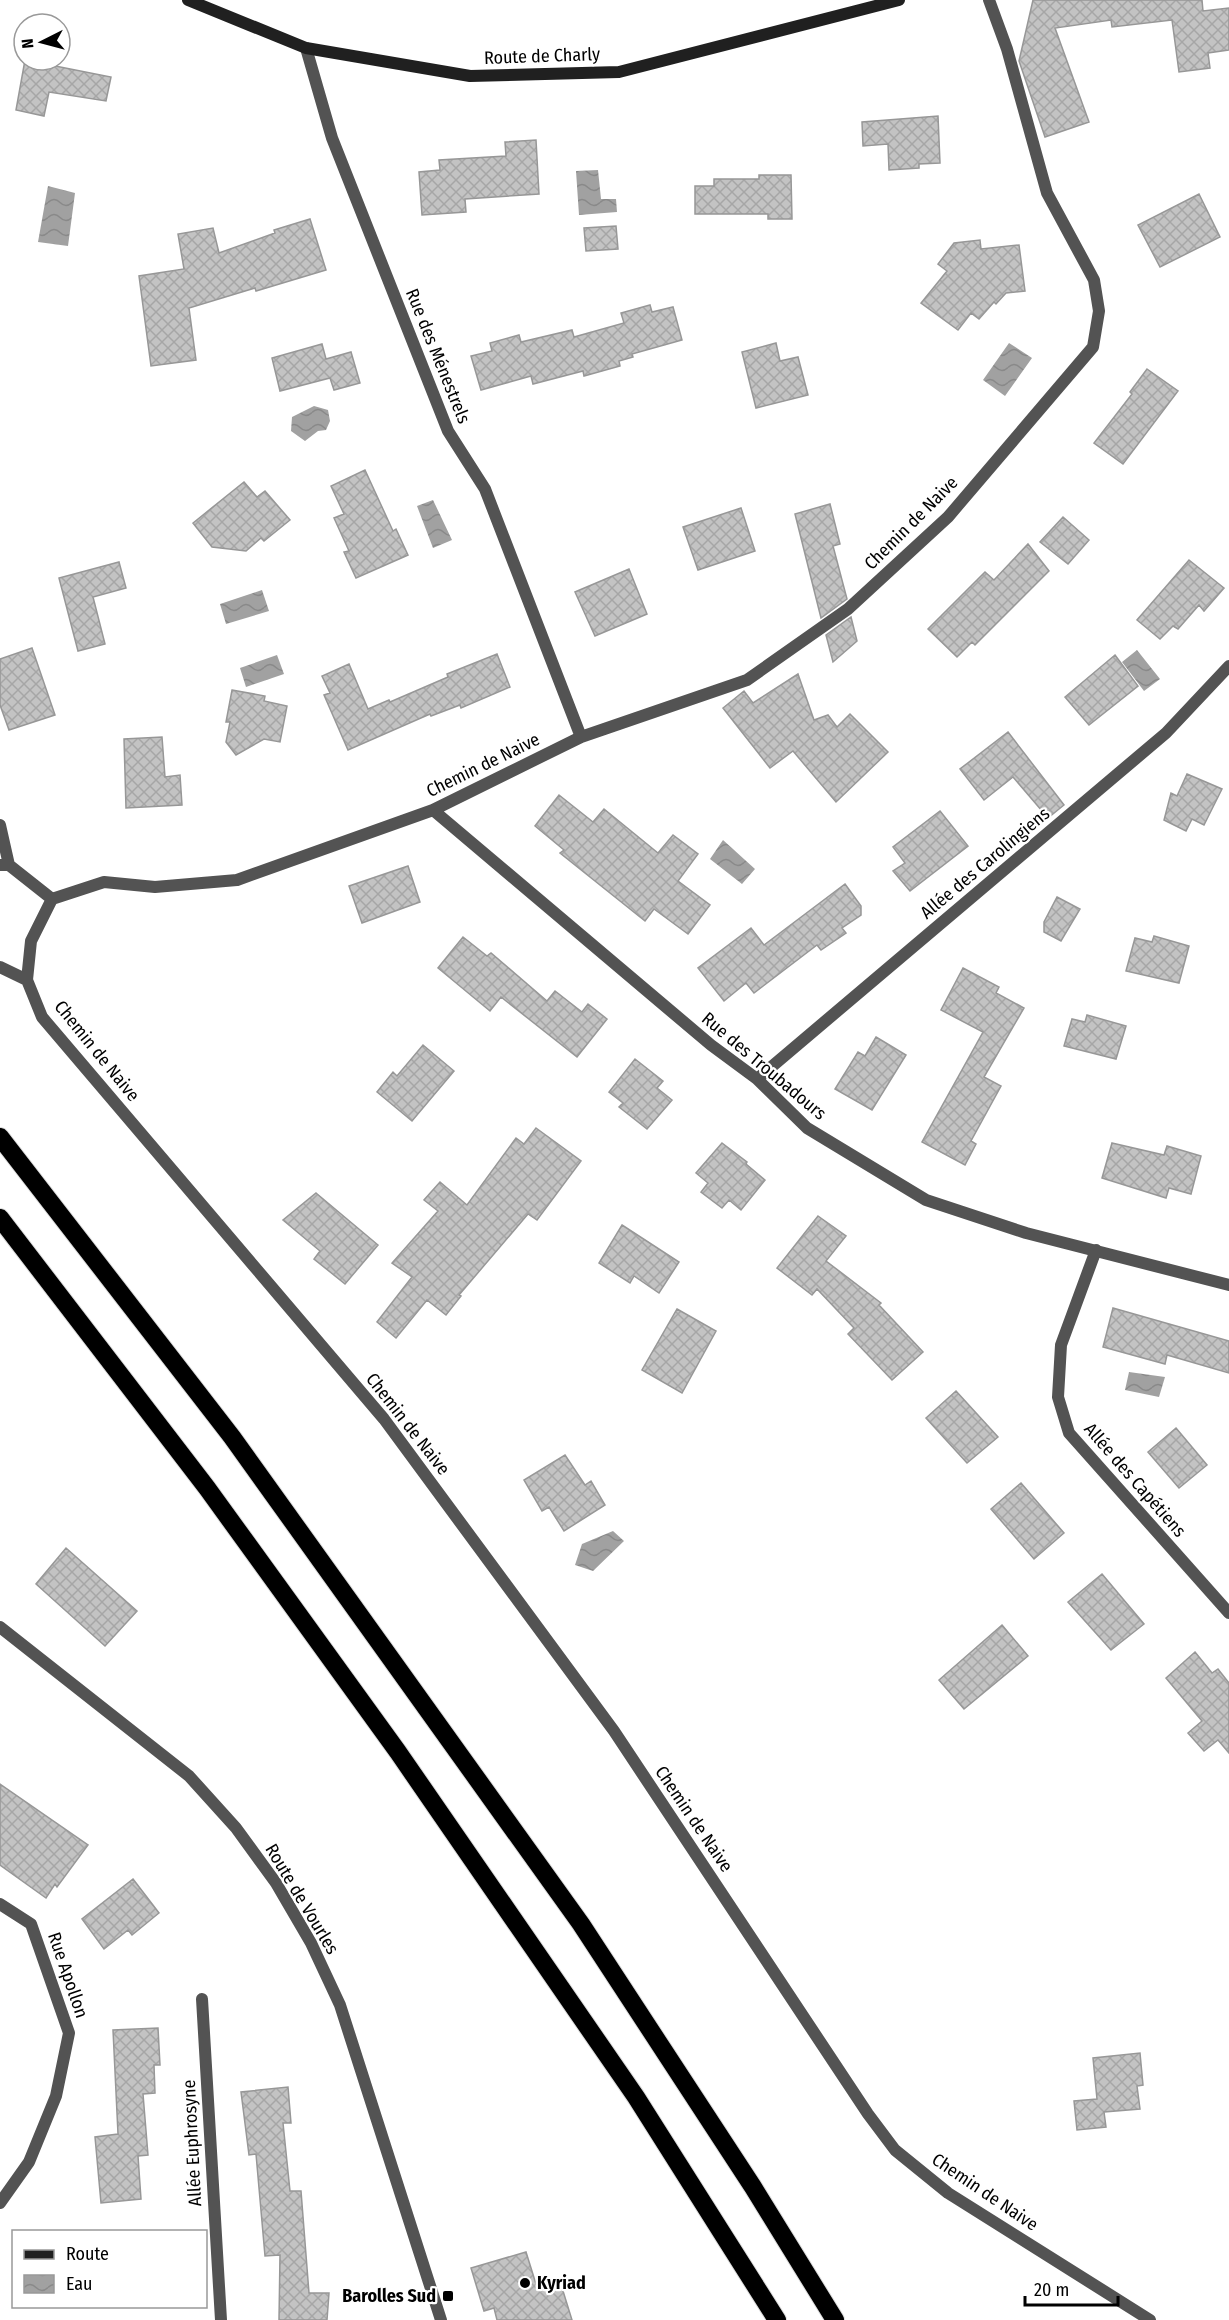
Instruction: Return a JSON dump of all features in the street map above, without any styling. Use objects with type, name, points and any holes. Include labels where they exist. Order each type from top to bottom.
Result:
[{"type":"highway","points":[[0,1137],[232,1437],[581,1924],[753,2187],[836,2320]]},
{"type":"highway","points":[[0,1218],[207,1488],[398,1752],[636,2097],[777,2320]]},
{"type":"main road","name":"Route de Charly","points":[[188,0],[306,48],[470,76],[619,72],[899,0]]},
{"type":"street","name":"Chemin de Naive","points":[[989,0],[1007,49],[1047,193],[1094,280],[1099,311],[1093,347],[948,517],[848,609],[747,680],[581,737],[433,810],[237,880],[155,887],[105,882],[52,900],[31,941],[27,980],[42,1017],[384,1419],[614,1731],[868,2114],[896,2150],[948,2193],[1150,2320]]},
{"type":"street","name":"Rue des Ménestrels","points":[[306,48],[332,138],[448,431],[485,489],[581,737]]},
{"type":"street","name":"Allée des Carolingiens","points":[[757,1079],[1166,733],[1229,666]]},
{"type":"street","name":"Rue des Troubadours","points":[[433,810],[711,1045],[757,1079],[807,1128],[926,1200],[1026,1233],[1229,1285]]},
{"type":"street","points":[[0,825],[5,865],[52,900]]},
{"type":"street","points":[[0,967],[27,980]]},
{"type":"street","name":"Allée des Capétiens","points":[[1096,1250],[1061,1346],[1058,1397],[1069,1433],[1229,1613]]},
{"type":"street","name":"Route de Vourles","points":[[0,1627],[189,1776],[236,1828],[276,1883],[312,1943],[340,2005],[441,2320]]},
{"type":"street","name":"Rue Apollon","points":[[0,1904],[31,1923],[69,2033],[56,2096],[29,2163],[0,2203]]},
{"type":"street","name":"Allée Euphrosyne","points":[[202,1999],[221,2320]]},
{"type":"water","points":[[598,170],[601,199],[616,199],[617,212],[579,215],[576,171]]},
{"type":"water","points":[[48,186],[75,193],[68,246],[38,242]]},
{"type":"water","points":[[1009,343],[1032,358],[1005,396],[983,380]]},
{"type":"water","points":[[314,406],[328,410],[330,421],[326,430],[318,431],[305,441],[291,431],[292,417]]},
{"type":"water","points":[[433,500],[452,540],[433,548],[417,506]]},
{"type":"water","points":[[262,590],[269,611],[226,624],[220,604]]},
{"type":"water","points":[[1137,650],[1160,679],[1144,691],[1122,662]]},
{"type":"water","points":[[277,655],[284,674],[246,687],[240,668]]},
{"type":"water","points":[[723,840],[755,869],[742,884],[710,859]]},
{"type":"water","points":[[1129,1372],[1165,1377],[1159,1397],[1125,1390]]},
{"type":"water","points":[[613,1531],[624,1541],[593,1571],[575,1565],[582,1544]]},
{"type":"building","points":[[1033,0],[1202,0],[1203,11],[1229,8],[1229,50],[1208,53],[1210,68],[1179,72],[1172,20],[1112,27],[1111,20],[1055,28],[1089,122],[1045,137],[1019,61]]},
{"type":"building","points":[[72,69],[111,77],[106,101],[49,92],[44,116],[16,110],[23,72],[72,72]]},
{"type":"building","points":[[938,116],[940,163],[919,164],[919,168],[889,170],[888,144],[863,146],[862,122]]},
{"type":"building","points":[[536,140],[539,194],[465,199],[466,212],[422,215],[419,172],[440,170],[439,160],[506,156],[505,142]]},
{"type":"building","points":[[759,175],[791,175],[792,219],[768,219],[768,214],[695,214],[695,186],[714,186],[714,179],[759,179]]},
{"type":"building","points":[[1199,194],[1220,237],[1160,267],[1138,225]]},
{"type":"building","points":[[310,219],[326,270],[189,308],[196,360],[151,366],[139,276],[184,269],[178,234],[213,228],[219,253],[275,233],[274,230]]},
{"type":"building","points":[[616,226],[618,249],[586,251],[584,228]]},
{"type":"building","points":[[980,240],[981,249],[1019,245],[1025,291],[1006,293],[996,304],[994,302],[979,319],[971,313],[958,330],[921,303],[947,271],[938,264],[954,243]]},
{"type":"building","points":[[650,305],[652,312],[673,307],[682,340],[632,354],[633,357],[619,361],[620,366],[584,376],[583,371],[533,384],[531,376],[481,390],[471,356],[492,351],[490,343],[519,335],[521,342],[572,330],[574,337],[624,323],[621,313]]},
{"type":"building","points":[[776,343],[780,361],[798,357],[808,395],[756,408],[742,352]]},
{"type":"building","points":[[322,344],[326,359],[351,352],[360,383],[334,390],[330,378],[280,391],[272,358]]},
{"type":"building","points":[[1147,369],[1178,391],[1123,464],[1094,443],[1132,394],[1130,392]]},
{"type":"building","points":[[365,470],[393,531],[396,529],[408,555],[356,578],[344,552],[349,551],[334,518],[344,514],[331,486]]},
{"type":"building","points":[[244,482],[257,497],[265,491],[290,520],[264,541],[261,538],[246,551],[212,547],[193,523]]},
{"type":"building","points":[[830,504],[840,544],[833,546],[847,599],[821,618],[795,514]]},
{"type":"building","points":[[741,508],[755,551],[698,570],[683,527]]},
{"type":"building","points":[[1063,517],[1089,540],[1068,564],[1040,542]]},
{"type":"building","points":[[1028,544],[1049,571],[975,645],[972,642],[957,657],[928,629],[985,572],[994,580]]},
{"type":"building","points":[[1189,560],[1224,588],[1204,611],[1199,605],[1178,629],[1173,626],[1160,639],[1137,620]]},
{"type":"building","points":[[119,562],[126,588],[93,597],[105,644],[78,651],[59,578]]},
{"type":"building","points":[[629,569],[647,614],[595,636],[575,592]]},
{"type":"building","points":[[851,617],[857,641],[833,662],[826,635]]},
{"type":"building","points":[[32,648],[55,715],[9,730],[0,705],[0,659]]},
{"type":"building","points":[[497,654],[510,687],[461,708],[460,705],[431,716],[430,714],[348,750],[324,695],[330,693],[322,676],[349,664],[368,709],[389,700],[390,702],[448,677],[447,674]]},
{"type":"building","points":[[1115,655],[1138,686],[1089,725],[1065,697]]},
{"type":"building","points":[[798,674],[814,720],[828,715],[837,727],[850,714],[888,752],[836,802],[793,751],[770,768],[723,708],[744,691],[753,703]]},
{"type":"building","points":[[232,690],[265,696],[264,701],[287,706],[280,742],[264,739],[236,755],[226,742],[230,722],[226,722]]},
{"type":"building","points":[[1008,732],[1064,805],[1048,818],[1013,777],[984,800],[960,769]]},
{"type":"building","points":[[162,737],[165,777],[180,775],[182,805],[126,808],[124,739]]},
{"type":"building","points":[[1187,774],[1222,789],[1204,825],[1192,819],[1186,831],[1164,820],[1171,793],[1177,796]]},
{"type":"building","points":[[559,795],[593,822],[604,809],[658,853],[673,835],[698,854],[678,881],[710,905],[688,934],[654,909],[645,921],[560,853],[564,850],[535,826]]},
{"type":"building","points":[[940,811],[968,846],[910,891],[893,871],[905,863],[893,847]]},
{"type":"building","points":[[408,866],[420,902],[362,923],[349,886]]},
{"type":"building","points":[[845,884],[861,906],[861,915],[842,928],[846,933],[821,950],[817,945],[754,993],[746,983],[724,1001],[698,968],[751,928],[764,945]]},
{"type":"building","points":[[1057,897],[1080,909],[1061,941],[1044,932],[1044,922]]},
{"type":"building","points":[[1154,936],[1189,946],[1179,983],[1126,971],[1135,938],[1152,942]]},
{"type":"building","points":[[463,937],[487,956],[491,953],[547,1001],[555,991],[582,1012],[588,1004],[607,1019],[577,1057],[501,997],[490,1011],[438,968]]},
{"type":"building","points":[[963,968],[999,987],[996,993],[1024,1008],[984,1077],[1001,1086],[971,1141],[976,1144],[965,1165],[922,1142],[983,1032],[941,1010]]},
{"type":"building","points":[[1087,1015],[1126,1026],[1116,1059],[1064,1046],[1072,1019],[1085,1022]]},
{"type":"building","points":[[876,1037],[906,1055],[872,1110],[835,1089],[858,1052],[865,1056]]},
{"type":"building","points":[[423,1045],[454,1071],[412,1121],[377,1092],[393,1072],[397,1076]]},
{"type":"building","points":[[635,1059],[663,1081],[657,1088],[672,1100],[647,1129],[619,1107],[623,1103],[609,1092]]},
{"type":"building","points":[[536,1128],[581,1161],[537,1220],[528,1214],[459,1295],[461,1296],[446,1315],[427,1300],[396,1338],[377,1322],[412,1277],[392,1263],[438,1211],[424,1200],[440,1182],[467,1205],[516,1138],[524,1144]]},
{"type":"building","points":[[722,1143],[747,1162],[746,1164],[765,1180],[741,1210],[729,1200],[722,1208],[701,1192],[708,1183],[696,1173]]},
{"type":"building","points":[[1112,1143],[1164,1155],[1167,1146],[1201,1156],[1191,1194],[1169,1188],[1166,1198],[1102,1178]]},
{"type":"building","points":[[316,1193],[378,1245],[345,1284],[314,1259],[320,1251],[283,1220]]},
{"type":"building","points":[[818,1216],[846,1236],[826,1261],[881,1303],[879,1305],[923,1352],[892,1380],[848,1334],[854,1328],[817,1289],[812,1295],[777,1268]]},
{"type":"building","points":[[622,1225],[679,1262],[659,1293],[634,1276],[630,1283],[599,1263]]},
{"type":"building","points":[[1113,1308],[1229,1341],[1229,1373],[1167,1355],[1165,1364],[1103,1347]]},
{"type":"building","points":[[677,1309],[716,1331],[682,1393],[642,1370]]},
{"type":"building","points":[[956,1391],[998,1437],[967,1463],[926,1418]]},
{"type":"building","points":[[1176,1428],[1207,1465],[1179,1488],[1148,1452]]},
{"type":"building","points":[[565,1455],[585,1485],[591,1481],[605,1505],[564,1531],[549,1507],[542,1511],[524,1480]]},
{"type":"building","points":[[1021,1483],[1064,1533],[1034,1559],[991,1509]]},
{"type":"building","points":[[66,1548],[137,1611],[105,1646],[36,1584]]},
{"type":"building","points":[[1102,1574],[1144,1624],[1111,1650],[1068,1602]]},
{"type":"building","points":[[1002,1625],[1028,1656],[964,1709],[939,1680]]},
{"type":"building","points":[[1195,1652],[1212,1673],[1218,1669],[1229,1683],[1229,1753],[1218,1740],[1204,1751],[1188,1733],[1202,1721],[1166,1678]]},
{"type":"building","points":[[0,1784],[88,1845],[46,1898],[0,1865]]},
{"type":"building","points":[[133,1879],[159,1913],[132,1935],[128,1930],[104,1949],[82,1919]]},
{"type":"building","points":[[158,2028],[160,2065],[154,2065],[155,2093],[143,2094],[148,2155],[138,2156],[141,2199],[101,2203],[95,2137],[118,2134],[113,2030]]},
{"type":"building","points":[[1140,2053],[1143,2085],[1137,2086],[1140,2109],[1104,2112],[1106,2127],[1077,2130],[1074,2101],[1097,2099],[1093,2058]]},
{"type":"building","points":[[288,2087],[291,2123],[283,2123],[290,2191],[301,2191],[309,2293],[329,2293],[327,2320],[279,2320],[280,2255],[265,2256],[256,2154],[249,2155],[241,2092]]},
{"type":"building","points":[[526,2252],[536,2284],[559,2278],[572,2320],[497,2320],[494,2308],[484,2311],[471,2268]]},
{"type":"place","name":"Kyriad","points":[[525,2283]]},
{"type":"place","name":"Barolles Sud","points":[[448,2296]]}]
